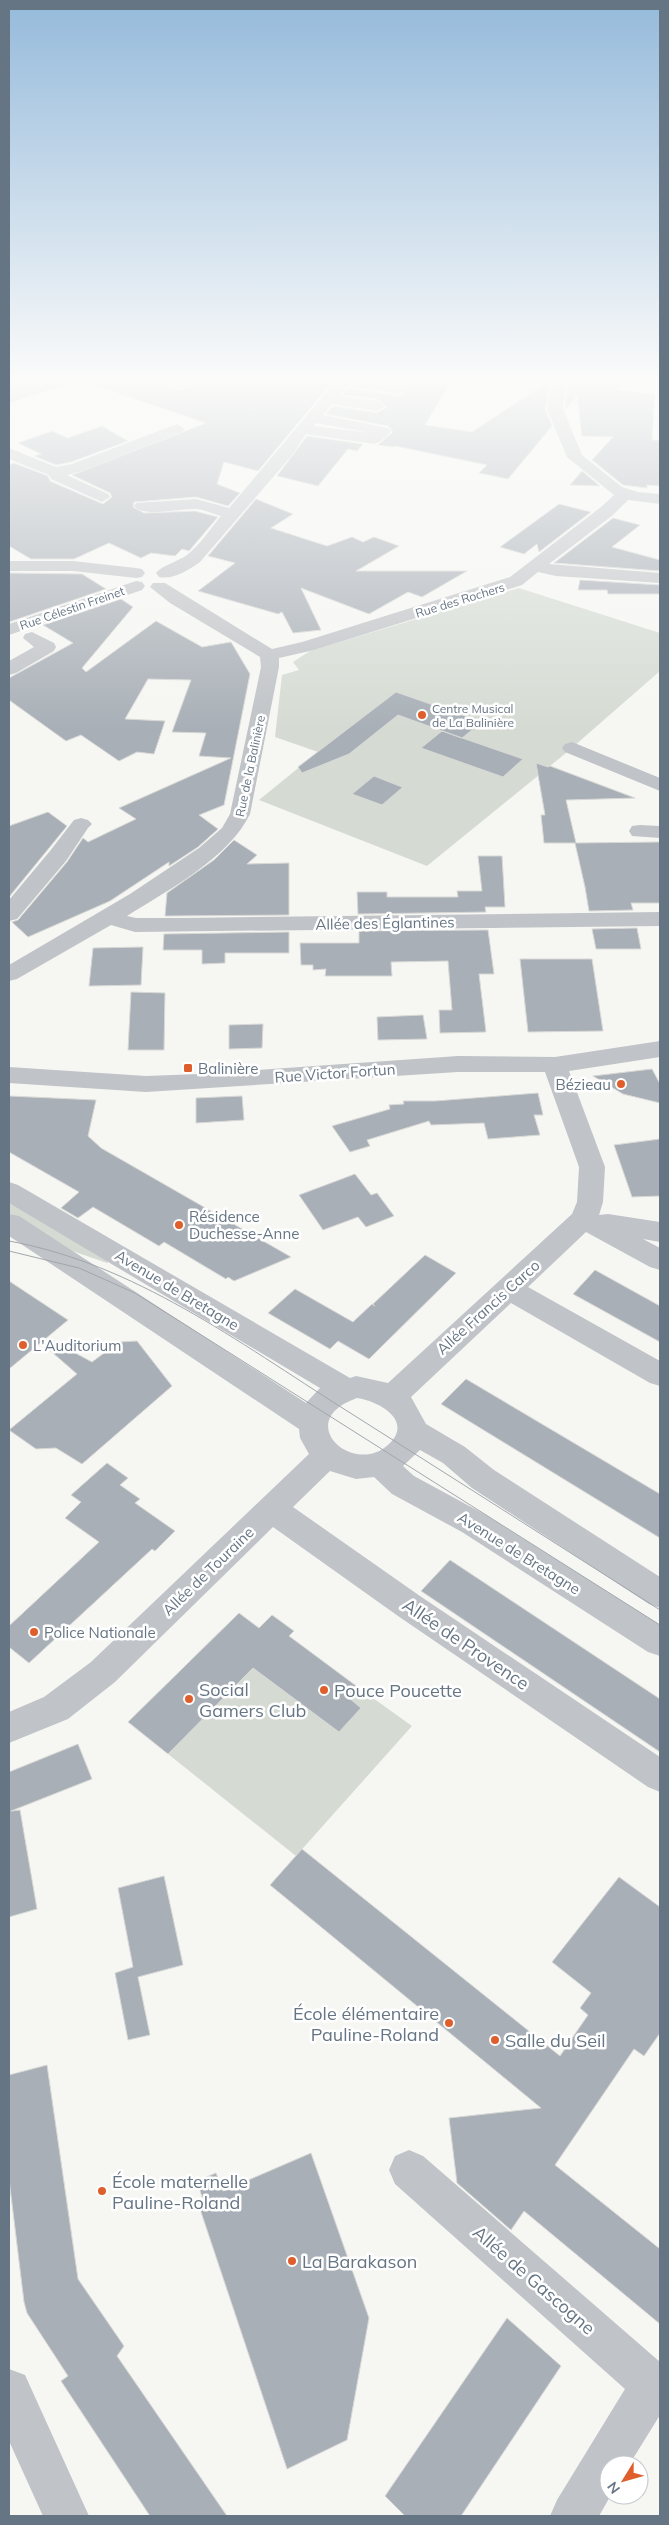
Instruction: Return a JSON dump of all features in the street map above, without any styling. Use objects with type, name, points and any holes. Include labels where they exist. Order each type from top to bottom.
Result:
[{"type":"street","points":[[95,494],[102,497]]},
{"type":"street","points":[[162,580],[194,558],[249,494]]},
{"type":"street","points":[[624,494],[660,499]]},
{"type":"street","name":"Rue des Rochers","points":[[269,655],[307,646],[492,591],[516,582],[607,511],[624,494]]},
{"type":"street","points":[[142,506],[168,507],[196,504],[232,514]]},
{"type":"street","points":[[9,566],[73,566],[136,580],[154,570],[176,599],[260,647],[269,655]]},
{"type":"street","points":[[537,567],[556,571],[660,578]]},
{"type":"street","name":"Rue Célestin Freinet","points":[[9,630],[136,580]]},
{"type":"street","points":[[9,668],[46,647],[32,638]]},
{"type":"street","name":"Rue de la Balinière","points":[[9,974],[110,918],[218,844],[237,824],[247,786],[269,677],[271,661],[269,655]]},
{"type":"street","points":[[572,748],[660,785]]},
{"type":"street","points":[[9,914],[58,856],[81,824]]},
{"type":"street","name":"Allée des Églantines","points":[[110,918],[135,925],[660,920]]},
{"type":"street","name":"Rue Victor Fortun","points":[[9,1075],[146,1084],[268,1078],[458,1064],[516,1063],[556,1065],[660,1049]]},
{"type":"street","points":[[556,1065],[592,1167],[590,1202],[584,1219]]},
{"type":"street","name":"Avenue de Bretagne","points":[[9,1191],[345,1390]]},
{"type":"street","points":[[584,1219],[660,1232]]},
{"type":"street","points":[[584,1219],[660,1260]]},
{"type":"street","name":"Allée Francis Carco","points":[[393,1397],[410,1379],[584,1219]]},
{"type":"street","points":[[9,1223],[311,1422]]},
{"type":"street","points":[[509,1289],[660,1375]]},
{"type":"street","points":[[364,1388],[377,1390],[393,1397],[406,1410],[411,1430],[409,1439],[402,1450],[379,1463],[366,1466],[351,1465],[327,1455],[312,1435],[311,1422],[321,1402],[345,1390],[364,1388]]},
{"type":"street","points":[[411,1430],[454,1455],[483,1480],[660,1594]]},
{"type":"street","name":"Allée de Touraine","points":[[9,1728],[56,1708],[96,1678],[149,1630],[327,1455]]},
{"type":"street","name":"Avenue de Bretagne","points":[[379,1463],[403,1485],[473,1523],[660,1642]]},
{"type":"street","name":"Allée de Provence","points":[[272,1509],[409,1606],[660,1776]]},
{"type":"street","name":"Allée de Gascogne","points":[[409,2170],[659,2388]]},
{"type":"street","points":[[573,2516],[639,2407],[652,2390],[659,2388]]},
{"type":"street","points":[[9,2391],[66,2516]]},
{"type":"shaded area","points":[[519,588],[660,633],[660,671],[566,753],[427,866],[259,800],[318,752],[275,737],[282,675],[299,670],[293,662],[310,651]]},
{"type":"shaded area","points":[[9,1197],[113,1258],[107,1263],[52,1244],[9,1215]]},
{"type":"shaded area","points":[[253,1668],[326,1722],[359,1688],[412,1726],[296,1856],[168,1754]]},
{"type":"building","points":[[9,494],[80,494],[103,504],[112,497],[110,494],[239,494],[228,506],[196,497],[134,502],[133,507],[144,513],[195,511],[218,517],[189,551],[182,549],[175,556],[151,553],[141,558],[109,543],[74,559],[31,559],[9,546]]},
{"type":"building","points":[[256,499],[293,514],[271,528],[327,546],[352,537],[363,542],[374,537],[399,546],[356,571],[467,571],[422,597],[408,592],[369,614],[301,588],[321,630],[293,633],[282,612],[278,614],[198,591],[235,563],[208,556]]},
{"type":"building","points":[[559,504],[591,512],[539,552],[537,544],[524,554],[500,547]]},
{"type":"building","points":[[613,518],[640,525],[612,547],[660,560],[660,571],[554,563]]},
{"type":"building","points":[[9,573],[82,574],[106,589],[9,622]]},
{"type":"building","points":[[580,580],[660,585],[660,594],[608,594],[607,590],[578,590]]},
{"type":"building","points":[[121,599],[133,607],[82,668],[86,672],[156,621],[202,647],[231,642],[250,674],[224,805],[199,815],[218,829],[198,847],[169,866],[169,862],[110,901],[28,937],[12,922],[18,920],[67,862],[83,838],[88,842],[136,819],[119,808],[231,758],[199,756],[206,733],[172,732],[191,680],[148,679],[125,719],[165,721],[154,754],[137,752],[119,761],[81,735],[66,741],[9,700],[9,678],[73,643],[43,625]]},
{"type":"building","points":[[396,692],[482,722],[462,738],[398,715],[349,754],[302,773],[298,767]]},
{"type":"building","points":[[442,731],[523,759],[503,777],[421,748]]},
{"type":"building","points":[[536,763],[550,766],[635,798],[566,800],[576,843],[660,842],[660,903],[631,903],[633,910],[589,911],[575,843],[544,843],[541,815],[545,815]]},
{"type":"building","points":[[374,776],[403,787],[382,805],[352,794]]},
{"type":"building","points":[[48,812],[67,826],[9,897],[9,826]]},
{"type":"building","points":[[234,840],[257,855],[247,864],[289,863],[289,915],[165,916],[167,893],[214,860]]},
{"type":"building","points":[[478,856],[502,856],[505,907],[485,907],[486,912],[358,914],[357,892],[387,892],[387,897],[458,897],[457,891],[482,891]]},
{"type":"building","points":[[637,928],[641,949],[596,949],[592,929]]},
{"type":"building","points":[[488,930],[494,974],[479,974],[486,1032],[440,1033],[439,1010],[452,1010],[448,961],[391,962],[392,976],[325,976],[326,969],[313,970],[313,965],[301,965],[300,943],[359,943],[359,931]]},
{"type":"building","points":[[289,932],[289,953],[225,953],[225,963],[202,964],[202,950],[163,950],[164,934]]},
{"type":"building","points":[[143,947],[141,985],[89,986],[93,948]]},
{"type":"building","points":[[520,959],[592,959],[603,1031],[528,1032]]},
{"type":"building","points":[[131,992],[165,993],[164,1050],[128,1050]]},
{"type":"building","points":[[423,1015],[427,1039],[378,1040],[377,1017]]},
{"type":"building","points":[[263,1024],[262,1048],[229,1049],[229,1025]]},
{"type":"building","name":"Bézieau","points":[[652,1069],[660,1084],[660,1103],[623,1094],[593,1076]]},
{"type":"building","points":[[538,1093],[543,1115],[534,1115],[540,1135],[488,1139],[484,1123],[431,1125],[429,1121],[367,1140],[370,1146],[350,1152],[332,1126],[390,1109],[389,1105],[404,1104],[403,1101],[435,1101]]},
{"type":"building","name":"Résidence Duchesse-Anne","points":[[9,1096],[96,1100],[88,1136],[101,1148],[291,1257],[234,1281],[228,1277],[226,1279],[164,1242],[159,1246],[93,1207],[78,1218],[61,1208],[79,1192],[9,1152]]},
{"type":"building","points":[[242,1096],[244,1120],[196,1123],[196,1098]]},
{"type":"building","points":[[660,1139],[660,1196],[632,1197],[614,1145]]},
{"type":"building","points":[[355,1174],[371,1195],[377,1193],[394,1216],[366,1227],[358,1217],[323,1230],[299,1195]]},
{"type":"building","points":[[425,1255],[456,1273],[369,1359],[338,1341],[330,1349],[268,1313],[295,1289],[353,1322],[372,1304],[375,1306],[373,1304]]},
{"type":"building","points":[[595,1270],[660,1306],[660,1342],[573,1294]]},
{"type":"building","name":"L'Auditorium","points":[[9,1281],[68,1320],[9,1369]]},
{"type":"building","points":[[51,1340],[92,1362],[119,1342],[137,1341],[172,1386],[82,1464],[56,1448],[36,1449],[9,1430],[77,1374],[46,1347]]},
{"type":"building","points":[[466,1379],[660,1494],[660,1538],[441,1404]]},
{"type":"building","points":[[107,1463],[128,1478],[120,1485],[140,1499],[135,1503],[175,1531],[155,1551],[152,1549],[29,1663],[9,1647],[9,1626],[99,1542],[65,1518],[81,1502],[71,1495]]},
{"type":"building","points":[[450,1560],[660,1699],[660,1752],[421,1591]]},
{"type":"building","points":[[239,1613],[259,1628],[272,1615],[294,1631],[289,1636],[359,1688],[349,1698],[361,1708],[339,1732],[253,1668],[168,1754],[128,1722]]},
{"type":"building","points":[[78,1744],[92,1779],[11,1811],[20,1810],[37,1909],[9,1917],[9,1772]]},
{"type":"building","points":[[302,1849],[560,2056],[588,2015],[580,2008],[591,1993],[552,1962],[619,1877],[660,1907],[660,2033],[644,2056],[634,2049],[555,2165],[660,2249],[660,2324],[524,2211],[511,2230],[457,2183],[449,2118],[541,2108],[270,1885]]},
{"type":"building","points":[[164,1876],[183,1965],[138,1977],[150,2035],[128,2040],[115,1973],[133,1967],[118,1888]]},
{"type":"building","points":[[47,2065],[78,2279],[124,2346],[117,2356],[227,2516],[150,2516],[61,2381],[68,2376],[27,2313],[24,2302],[9,2179],[9,2075]]},
{"type":"building","points":[[311,2153],[369,2318],[347,2440],[287,2469],[198,2203],[203,2200],[197,2181],[216,2173],[223,2191]]},
{"type":"building","points":[[507,2318],[561,2366],[461,2516],[405,2516],[385,2496]]},
{"type":"tram line","points":[[9,1241],[55,1252],[100,1268],[142,1287],[225,1332],[660,1610]]},
{"type":"tram line","points":[[9,1251],[79,1268],[135,1293],[660,1625]]},
{"type":"place","name":"Centre Musical de La Balinière","points":[[422,715]]},
{"type":"place","name":"Balinière","points":[[188,1068]]},
{"type":"place","name":"Bézieau","points":[[621,1084]]},
{"type":"place","name":"Résidence Duchesse-Anne","points":[[179,1225]]},
{"type":"place","name":"L'Auditorium","points":[[23,1345]]},
{"type":"place","name":"Police Nationale","points":[[34,1632]]},
{"type":"place","name":"Pouce Poucette","points":[[324,1690]]},
{"type":"place","name":"Social Gamers Club","points":[[189,1699]]},
{"type":"place","name":"École élémentaire Pauline-Roland","points":[[449,2023]]},
{"type":"place","name":"Salle du Seil","points":[[495,2040]]},
{"type":"place","name":"École maternelle Pauline-Roland","points":[[102,2191]]},
{"type":"place","name":"La Barakason","points":[[292,2261]]}]
